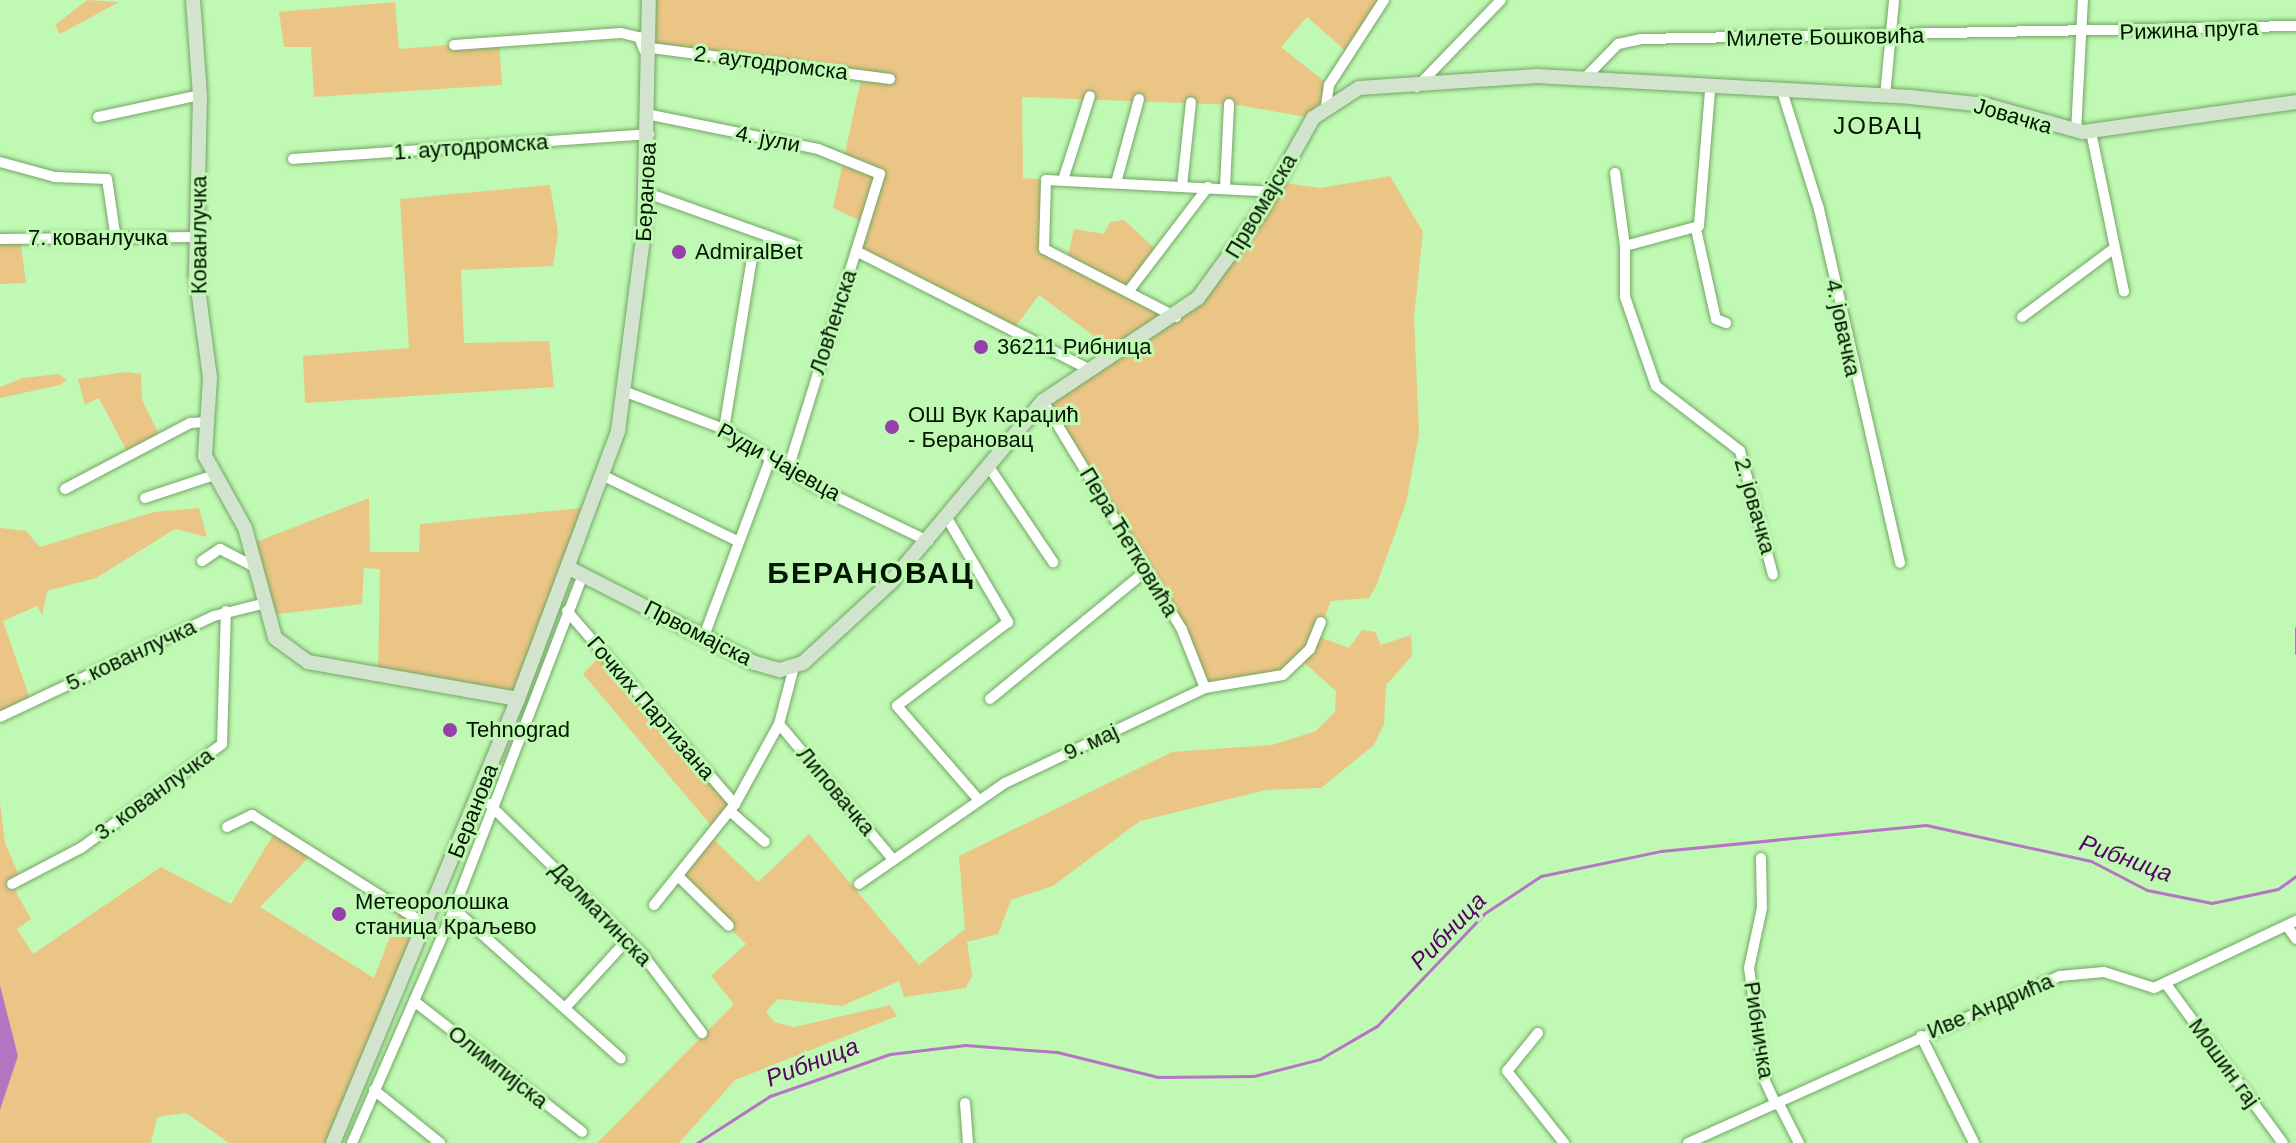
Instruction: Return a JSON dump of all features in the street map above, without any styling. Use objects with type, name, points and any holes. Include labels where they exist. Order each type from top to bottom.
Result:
[{"type":"main road","name":"Кованлучка","points":[[193,0],[200,95],[197,237],[210,378],[207,422],[211,476],[245,528],[275,638],[298,658],[518,699]]},
{"type":"main road","name":"Беранова","points":[[333,1143],[518,699],[576,571],[604,476],[626,392],[647,193],[651,109],[649,0]]},
{"type":"main road","points":[[1326,106],[1362,88],[1416,88],[1537,76],[1584,79]]},
{"type":"main road","name":"Јовачка","points":[[1584,79],[1710,91],[1885,96],[1986,105],[2083,132],[2296,102]]},
{"type":"main road","name":"Првомајска","points":[[576,571],[755,663],[794,667],[858,616],[928,541],[1043,401],[1087,368],[1176,317],[1224,268],[1326,106]]},
{"type":"street","points":[[1326,106],[1329,85],[1384,0]]},
{"type":"street","points":[[1416,88],[1501,0]]},
{"type":"street","points":[[1885,96],[1894,0]]},
{"type":"street","points":[[2083,0],[2083,132],[2124,292]]},
{"type":"street","name":"Рижина пруга","points":[[2082,34],[2296,26]]},
{"type":"street","points":[[454,45],[632,34],[641,39],[651,109]]},
{"type":"street","name":"Милете Бошковића","points":[[1584,79],[1618,44],[1641,39],[2082,34]]},
{"type":"street","name":"2. аутодромска","points":[[651,48],[890,79]]},
{"type":"street","points":[[1710,91],[1696,229],[1716,319],[1726,323]]},
{"type":"street","name":"4. јовачка","points":[[1783,94],[1819,209],[1900,563]]},
{"type":"street","points":[[98,117],[200,95]]},
{"type":"street","points":[[1063,180],[1090,96]]},
{"type":"street","points":[[1116,183],[1139,99]]},
{"type":"street","points":[[1182,186],[1191,102]]},
{"type":"street","name":"Првомајска","points":[[1225,187],[1229,104]]},
{"type":"street","name":"4. јули","points":[[651,109],[818,149],[880,174]]},
{"type":"street","name":"1. аутодромска","points":[[293,159],[649,134]]},
{"type":"street","points":[[0,162],[55,177],[107,179],[116,239]]},
{"type":"street","name":"2. јовачка","points":[[1615,173],[1625,246],[1629,319],[1653,381],[1740,451],[1773,575]]},
{"type":"street","name":"Ловћенска","points":[[787,469],[880,174]]},
{"type":"street","points":[[1176,317],[1131,288],[1044,249],[1046,180],[1225,187],[1272,192]]},
{"type":"street","points":[[1131,288],[1208,187]]},
{"type":"street","points":[[647,193],[796,246]]},
{"type":"street","points":[[1625,246],[1696,229]]},
{"type":"street","name":"7. кованлучка","points":[[0,239],[197,237]]},
{"type":"street","points":[[2022,317],[2112,250]]},
{"type":"street","points":[[856,251],[1087,368]]},
{"type":"street","points":[[724,429],[752,258]]},
{"type":"street","name":"Руди Чајевца","points":[[626,392],[724,429],[787,469],[928,541]]},
{"type":"street","name":"Пера Ћетковића","points":[[1043,401],[1197,657],[1205,688]]},
{"type":"street","points":[[65,489],[190,423],[207,422]]},
{"type":"street","points":[[704,636],[771,457]]},
{"type":"street","points":[[989,467],[1053,562]]},
{"type":"street","points":[[764,474],[787,469]]},
{"type":"street","points":[[145,498],[211,476]]},
{"type":"street","points":[[604,476],[737,541]]},
{"type":"street","points":[[947,518],[1007,625],[897,706],[977,798]]},
{"type":"street","points":[[202,561],[220,549],[258,569]]},
{"type":"street","name":"Беранова","points":[[352,1143],[454,909],[489,804],[567,611],[576,571]]},
{"type":"street","points":[[990,699],[1146,571]]},
{"type":"street","name":"5. кованлучка","points":[[0,717],[226,611],[266,603]]},
{"type":"street","name":"3. кованлучка","points":[[12,884],[81,848],[222,744],[226,611]]},
{"type":"street","name":"Гочких Партизана","points":[[567,611],[765,842]]},
{"type":"street","name":"9. мај","points":[[859,884],[977,798],[1205,688],[1283,675],[1310,649],[1321,622]]},
{"type":"street","points":[[654,905],[733,808],[779,724],[794,667]]},
{"type":"street","name":"Липовачка","points":[[779,724],[892,858]]},
{"type":"street","name":"Далматинска","points":[[489,804],[628,939],[702,1033]]},
{"type":"street","points":[[227,827],[252,815],[425,924]]},
{"type":"street","name":"Рибничка","points":[[1761,858],[1762,908],[1749,968],[1765,1081],[1799,1143]]},
{"type":"street","points":[[678,876],[729,926]]},
{"type":"street","points":[[441,888],[457,893]]},
{"type":"street","points":[[454,909],[621,1059]]},
{"type":"street","points":[[2166,984],[2292,923],[2296,939]]},
{"type":"street","points":[[565,1008],[628,939]]},
{"type":"street","name":"Иве Андрића","points":[[1688,1143],[2060,976],[2104,972],[2145,987],[2166,984]]},
{"type":"street","name":"Мошин гај","points":[[2166,984],[2280,1142]]},
{"type":"street","name":"Олимпијска","points":[[414,1001],[582,1132]]},
{"type":"street","points":[[1538,1033],[1507,1071],[1564,1143]]},
{"type":"street","points":[[1921,1036],[1974,1143]]},
{"type":"street","points":[[374,1090],[440,1143]]},
{"type":"street","points":[[965,1103],[968,1143]]},
{"type":"shaded area","points":[[87,0],[119,2],[60,34],[55,25]]},
{"type":"shaded area","points":[[649,0],[1384,0],[1348,53],[1307,17],[1281,47],[1329,85],[1326,106],[1313,118],[1237,105],[1022,97],[1023,178],[1046,180],[1041,243],[1067,260],[1074,229],[1104,234],[1110,222],[1124,220],[1160,253],[1131,288],[1176,317],[1278,182],[1320,188],[1390,176],[1423,232],[1414,317],[1419,434],[1406,503],[1376,586],[1369,598],[1331,601],[1317,636],[1349,648],[1362,630],[1375,632],[1381,645],[1411,635],[1412,656],[1386,685],[1384,724],[1374,745],[1321,788],[1266,790],[1140,821],[1053,886],[1011,900],[998,934],[967,942],[972,975],[966,988],[904,997],[899,981],[842,1006],[778,999],[766,1011],[774,1022],[794,1027],[890,1005],[897,1016],[735,1080],[679,1143],[597,1143],[734,1004],[711,976],[746,944],[678,876],[710,836],[758,882],[809,834],[919,965],[965,929],[959,856],[1172,752],[1272,745],[1316,731],[1335,712],[1336,691],[1301,660],[1260,684],[1205,688],[1201,670],[1043,401],[1115,352],[1039,295],[1013,330],[856,251],[865,223],[833,208],[862,75],[651,48]]},
{"type":"shaded area","points":[[395,2],[399,49],[499,41],[502,85],[314,97],[311,47],[284,47],[279,12]]},
{"type":"shaded area","points":[[550,185],[558,233],[553,266],[461,270],[464,343],[549,341],[554,387],[305,403],[303,356],[409,348],[400,199]]},
{"type":"shaded area","points":[[20,238],[26,283],[0,284],[0,239]]},
{"type":"shaded area","points":[[126,372],[141,374],[142,400],[161,438],[129,455],[99,398],[85,405],[78,379]]},
{"type":"shaded area","points":[[58,374],[67,380],[60,385],[0,398],[0,387],[23,378]]},
{"type":"shaded area","points":[[369,498],[370,552],[419,552],[420,524],[592,507],[518,699],[378,674],[380,569],[364,568],[362,604],[269,615],[251,544]]},
{"type":"shaded area","points":[[199,508],[207,537],[175,529],[96,578],[47,591],[42,615],[37,606],[3,621],[31,702],[0,717],[0,528],[26,531],[40,547],[154,512]]},
{"type":"shaded area","points":[[603,653],[735,804],[715,830],[583,674]]},
{"type":"shaded area","points":[[0,803],[5,843],[21,880],[12,885],[31,919],[17,929],[33,954],[161,867],[231,904],[278,827],[315,851],[260,907],[374,978],[401,908],[425,924],[333,1143],[229,1143],[186,1113],[157,1117],[151,1143],[0,1143],[0,1110],[18,1056],[0,985]]},
{"type":"shaded area","points":[[0,985],[18,1056],[0,1110]]},
{"type":"waterway","name":"Рибница","points":[[2296,628],[2296,653]]},
{"type":"waterway","name":"Рибница","points":[[697,1143],[770,1096],[890,1054],[965,1045],[1057,1052],[1158,1077],[1254,1076],[1320,1059],[1377,1026],[1485,913],[1541,876],[1661,851],[1926,825],[2091,861],[2147,890],[2212,903],[2278,889],[2296,876]]},
{"type":"place","name":"AdmiralBet","points":[[679,252]]},
{"type":"place","name":"36211 Рибница","points":[[981,347]]},
{"type":"place","name":"ОШ Вук Караџић - Берановац","points":[[892,427]]},
{"type":"place","name":"Tehnograd","points":[[450,730]]},
{"type":"place","name":"Метеоролошка станица Краљево","points":[[339,914]]},
{"type":"district","name":"ЈОВАЦ","points":[[1878,126]]},
{"type":"district","name":"БЕРАНОВАЦ","points":[[871,573]]}]
